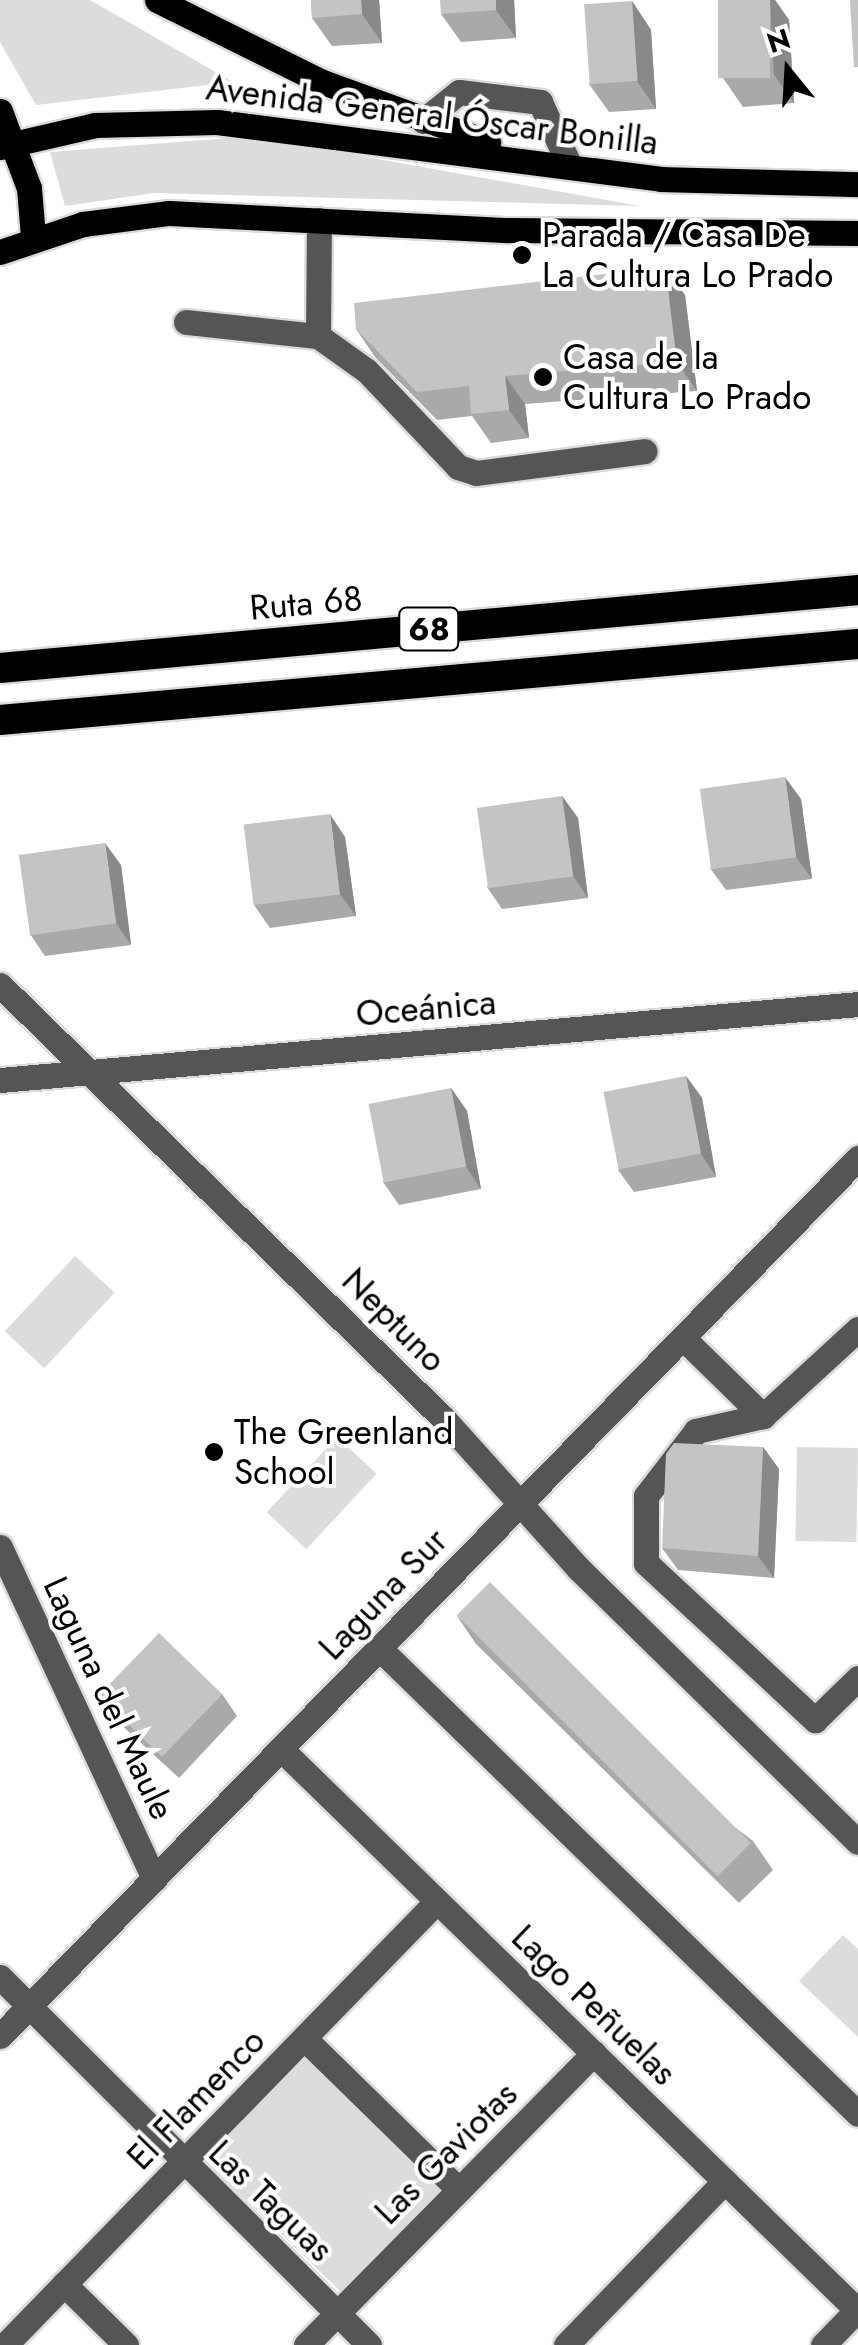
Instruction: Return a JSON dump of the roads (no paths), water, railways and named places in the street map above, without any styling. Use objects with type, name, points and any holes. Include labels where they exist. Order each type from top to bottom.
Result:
[{"type":"highway","name":"Ruta 68","points":[[0,668],[858,590]]},
{"type":"highway","name":"68","points":[[0,720],[858,644]]},
{"type":"main road","points":[[157,0],[252,51],[423,121],[564,163]]},
{"type":"main road","points":[[0,111],[33,238]]},
{"type":"main road","name":"Avenida General Óscar Bonilla","points":[[6,144],[178,120],[564,163],[713,184],[858,184]]},
{"type":"main road","points":[[0,252],[33,238],[169,213],[858,234]]},
{"type":"street","points":[[423,121],[460,92],[540,102],[564,163]]},
{"type":"street","points":[[318,220],[318,336]]},
{"type":"street","points":[[186,322],[318,336],[367,371],[458,466],[476,472],[645,451]]},
{"type":"street","name":"Neptuno","points":[[0,984],[858,1842]]},
{"type":"street","name":"Oceánica","points":[[0,1080],[858,1004]]},
{"type":"street","name":"Laguna Sur","points":[[0,2036],[858,1158]]},
{"type":"street","points":[[858,1329],[764,1416],[696,1432],[646,1496],[646,1562],[815,1720],[858,1678]]},
{"type":"street","points":[[683,1338],[764,1416]]},
{"type":"street","name":"Laguna del Maule","points":[[0,1547],[154,1879]]},
{"type":"street","points":[[379,1648],[858,2114]]},
{"type":"street","name":"Lago Peñuelas","points":[[281,1748],[858,2310]]},
{"type":"street","name":"El Flamenco","points":[[5,2345],[437,1901]]},
{"type":"street","name":"Las Taguas","points":[[0,1978],[25,2010],[369,2345]]},
{"type":"street","points":[[304,2038],[459,2190]]},
{"type":"street","name":"Las Gaviotas","points":[[306,2345],[594,2054]]},
{"type":"street","points":[[566,2345],[725,2181]]},
{"type":"street","points":[[64,2284],[126,2345]]},
{"type":"street","points":[[823,2345],[858,2310]]},
{"type":"place","name":"Parada / Casa De La Cultura Lo Prado","points":[[522,255]]},
{"type":"place","name":"Casa de la Cultura Lo Prado","points":[[543,377]]},
{"type":"place","name":"The Greenland School","points":[[214,1452]]}]
